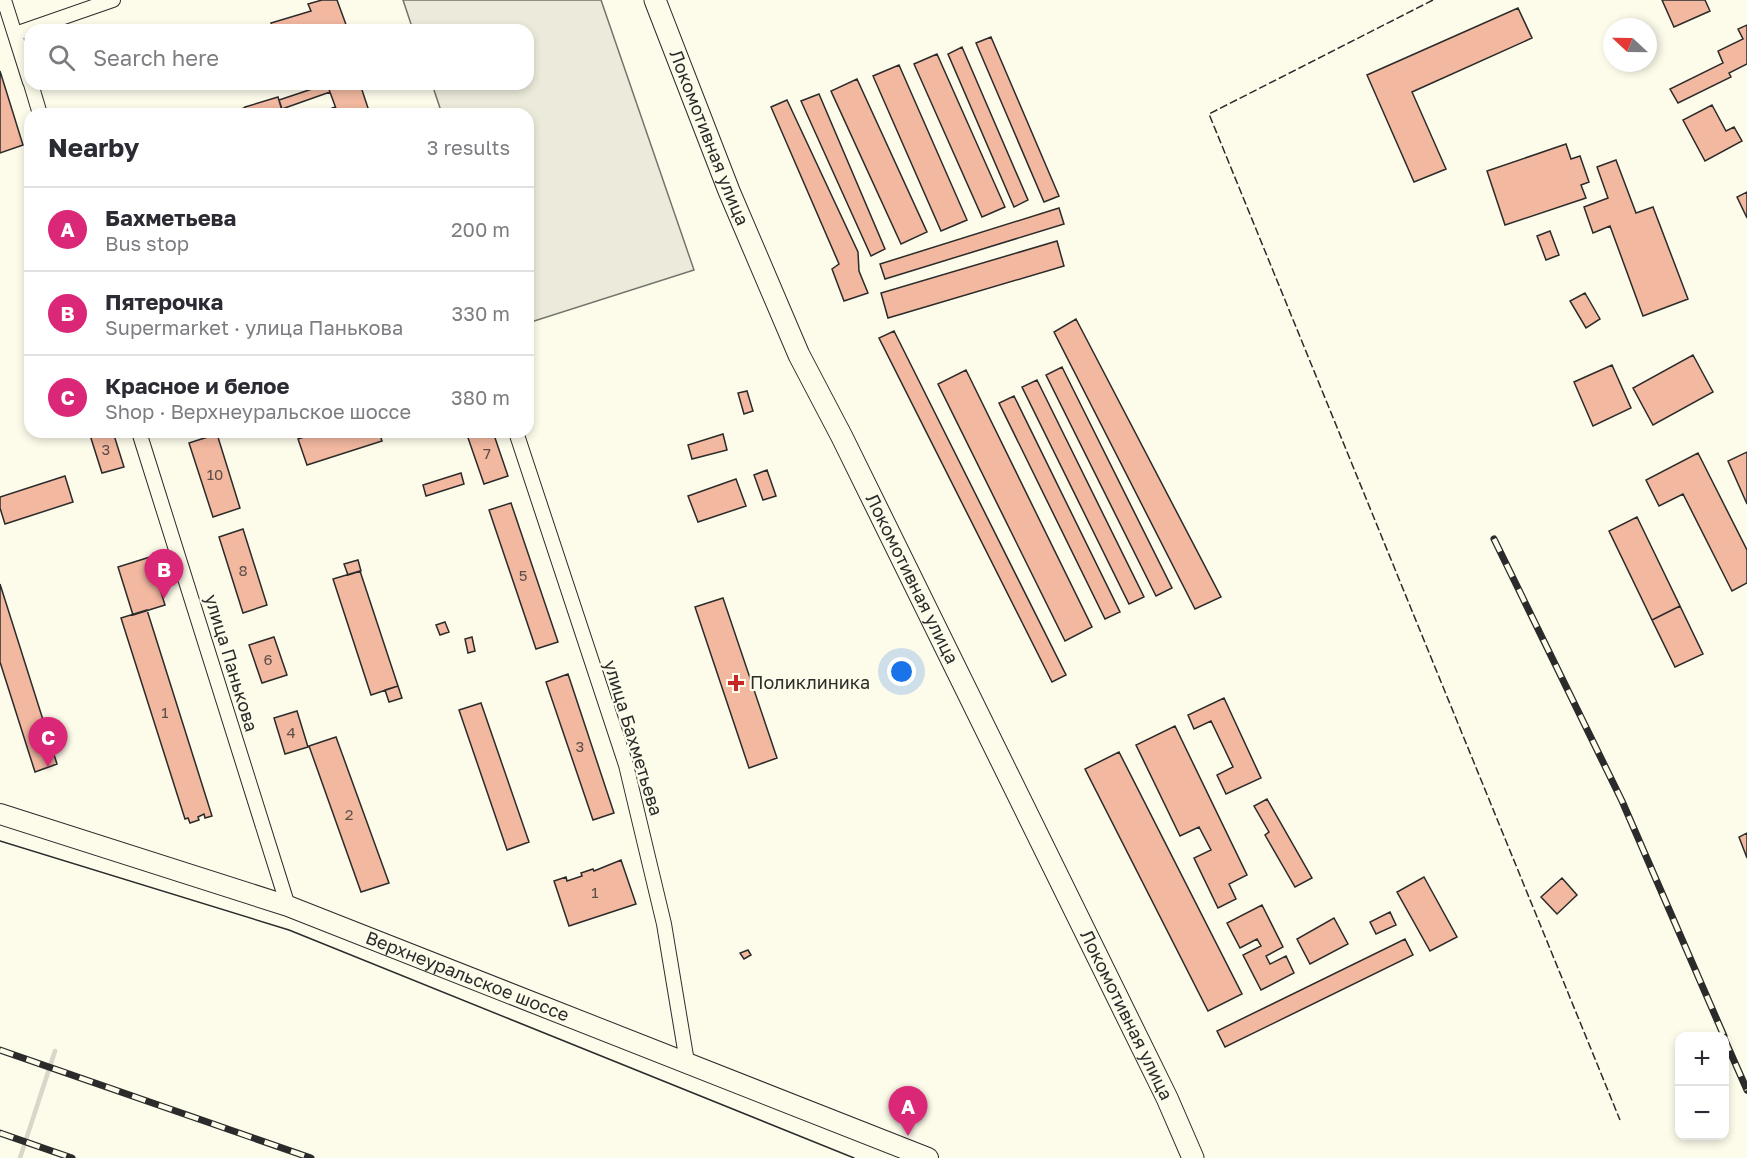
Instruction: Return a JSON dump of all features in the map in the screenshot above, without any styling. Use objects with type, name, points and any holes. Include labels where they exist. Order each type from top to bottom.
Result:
[{"type":"main road","name":"Локомотивная улица","points":[[655,0],[729,191],[799,355],[842,437],[1136,1034],[1167,1098],[1190,1155]]},
{"type":"main road","name":"Верхнеуральское шоссе","points":[[0,814],[288,906],[928,1158]]},
{"type":"street","points":[[44,24],[113,0]]},
{"type":"street","points":[[3,5],[24,63]]},
{"type":"street","points":[[15,34],[24,31]]},
{"type":"street","points":[[32,90],[38,108]]},
{"type":"street","name":"улица Панькова","points":[[142,438],[288,906]]},
{"type":"street","name":"улица Бахметьева","points":[[518,438],[626,765],[664,924],[687,1062]]},
{"type":"shaded area","points":[[403,0],[601,0],[694,270],[534,321],[534,108],[440,108],[434,90],[534,90],[534,24],[411,24]]},
{"type":"building","points":[[322,0],[337,0],[346,24],[271,24],[311,11],[308,4]]},
{"type":"building","points":[[1662,0],[1705,0],[1710,11],[1674,27]]},
{"type":"building","points":[[1518,8],[1532,38],[1412,92],[1446,169],[1414,182],[1367,75]]},
{"type":"building","points":[[1747,25],[1747,64],[1729,73],[1731,77],[1678,103],[1670,89],[1723,63],[1718,51],[1743,39],[1738,29]]},
{"type":"building","points":[[991,37],[1059,196],[1044,202],[976,43]]},
{"type":"building","points":[[962,47],[1028,200],[1014,207],[948,54]]},
{"type":"building","points":[[937,54],[1005,207],[982,217],[914,64]]},
{"type":"building","points":[[899,65],[967,220],[941,231],[873,76]]},
{"type":"building","points":[[0,71],[23,145],[0,153]]},
{"type":"building","points":[[857,79],[927,232],[901,244],[831,91]]},
{"type":"building","points":[[309,90],[329,90],[330,92],[285,108],[282,108],[279,100]]},
{"type":"building","points":[[329,90],[362,90],[368,108],[336,108]]},
{"type":"building","points":[[819,94],[885,249],[871,256],[801,101]]},
{"type":"building","points":[[278,97],[281,108],[245,108]]},
{"type":"building","points":[[787,100],[858,252],[859,271],[868,293],[844,301],[832,269],[839,264],[771,107]]},
{"type":"building","points":[[1712,105],[1726,131],[1734,127],[1742,141],[1705,161],[1683,120]]},
{"type":"building","points":[[1566,144],[1571,159],[1580,156],[1589,182],[1581,185],[1586,198],[1505,225],[1487,171]]},
{"type":"building","points":[[1616,160],[1636,213],[1653,207],[1688,299],[1643,316],[1610,226],[1593,233],[1584,207],[1608,198],[1597,167]]},
{"type":"building","points":[[1747,192],[1747,218],[1737,197]]},
{"type":"building","points":[[1059,208],[1064,224],[885,279],[880,264]]},
{"type":"building","points":[[1550,231],[1559,255],[1546,260],[1537,236]]},
{"type":"building","points":[[1057,241],[1064,266],[888,318],[881,293]]},
{"type":"building","points":[[1585,293],[1600,319],[1586,328],[1570,301]]},
{"type":"building","points":[[1076,319],[1221,597],[1195,609],[1054,332]]},
{"type":"building","points":[[894,331],[1066,675],[1052,682],[879,338]]},
{"type":"building","points":[[1693,355],[1713,392],[1653,425],[1633,388]]},
{"type":"building","points":[[1612,365],[1631,408],[1593,426],[1574,382]]},
{"type":"building","points":[[1062,367],[1172,588],[1156,596],[1046,375]]},
{"type":"building","points":[[966,370],[1092,627],[1065,641],[938,384]]},
{"type":"building","points":[[1037,380],[1144,597],[1129,604],[1022,387]]},
{"type":"building","points":[[747,391],[753,411],[744,414],[738,393]]},
{"type":"building","points":[[1014,396],[1120,612],[1105,619],[999,403]]},
{"type":"building","points":[[723,434],[727,450],[692,459],[688,445]]},
{"type":"building","points":[[91,438],[115,438],[124,467],[102,473]]},
{"type":"building","points":[[205,438],[218,438],[240,508],[213,517],[189,443]]},
{"type":"building","points":[[381,438],[382,441],[307,465],[298,439]]},
{"type":"building","points":[[468,438],[495,438],[508,476],[484,484]]},
{"type":"building","points":[[1747,452],[1747,504],[1728,461]]},
{"type":"building","points":[[1698,453],[1747,550],[1747,583],[1732,591],[1683,494],[1659,506],[1646,480]]},
{"type":"building","points":[[767,470],[776,496],[763,500],[754,475]]},
{"type":"building","points":[[461,473],[464,484],[426,496],[423,485]]},
{"type":"building","points":[[65,476],[73,502],[5,524],[0,508],[0,497]]},
{"type":"building","points":[[736,479],[746,506],[698,522],[688,496]]},
{"type":"building","points":[[511,503],[558,642],[536,649],[489,510]]},
{"type":"building","points":[[1637,517],[1680,606],[1652,620],[1609,531]]},
{"type":"building","points":[[243,529],[267,605],[243,613],[219,537]]},
{"type":"building","points":[[150,557],[165,605],[133,615],[118,567]]},
{"type":"building","points":[[358,560],[361,571],[348,575],[344,564]]},
{"type":"building","points":[[360,571],[398,686],[371,695],[333,579]]},
{"type":"building","points":[[0,584],[57,764],[35,772],[0,662]]},
{"type":"building","name":"Поликлиника","points":[[723,598],[777,758],[749,768],[695,607]]},
{"type":"building","points":[[1680,606],[1703,654],[1675,667],[1652,620]]},
{"type":"building","points":[[147,610],[212,816],[205,818],[204,814],[198,817],[199,820],[190,823],[188,818],[185,819],[121,618]]},
{"type":"building","points":[[445,622],[449,632],[440,635],[436,625]]},
{"type":"building","points":[[274,637],[287,675],[262,683],[249,645]]},
{"type":"building","points":[[472,637],[475,651],[468,653],[465,639]]},
{"type":"building","points":[[568,674],[614,813],[593,820],[546,682]]},
{"type":"building","points":[[398,686],[402,698],[389,702],[385,690]]},
{"type":"building","points":[[1224,698],[1261,778],[1226,794],[1217,775],[1233,767],[1211,721],[1194,729],[1188,715]]},
{"type":"building","points":[[481,703],[529,842],[507,850],[459,710]]},
{"type":"building","points":[[297,711],[308,747],[285,754],[274,718]]},
{"type":"building","points":[[1175,726],[1247,875],[1229,884],[1236,899],[1218,908],[1194,858],[1211,850],[1199,827],[1180,836],[1136,745]]},
{"type":"building","points":[[336,737],[389,883],[361,892],[309,746]]},
{"type":"building","points":[[1119,752],[1242,994],[1208,1011],[1085,769]]},
{"type":"building","points":[[1267,799],[1312,878],[1295,887],[1265,835],[1269,832],[1254,806]]},
{"type":"building","points":[[1747,833],[1747,858],[1739,837]]},
{"type":"building","points":[[621,860],[636,904],[569,926],[554,881],[566,877],[567,881],[582,876],[581,873],[593,869],[594,871]]},
{"type":"building","points":[[1424,877],[1457,937],[1430,951],[1397,892]]},
{"type":"building","points":[[1562,878],[1577,895],[1557,914],[1541,897]]},
{"type":"building","points":[[1262,905],[1283,947],[1266,956],[1270,964],[1286,956],[1294,973],[1261,990],[1243,955],[1261,946],[1257,939],[1240,948],[1227,923]]},
{"type":"building","points":[[1390,912],[1396,925],[1376,934],[1370,922]]},
{"type":"building","points":[[1334,918],[1348,944],[1310,964],[1297,939]]},
{"type":"building","points":[[1405,939],[1413,955],[1225,1047],[1217,1031]]},
{"type":"building","points":[[748,950],[751,955],[744,959],[740,953]]},
{"type":"waterway","points":[[20,1158],[55,1051]]},
{"type":"tram line","points":[[0,841],[289,930],[854,1158]]},
{"type":"railway","points":[[1494,539],[1622,801],[1722,1032]]},
{"type":"railway","points":[[1729,1049],[1747,1090]]},
{"type":"railway","points":[[0,1050],[311,1158]]},
{"type":"railway","points":[[0,1133],[72,1158]]},
{"type":"fence","points":[[1433,0],[1209,114],[1620,1120]]},
{"type":"place","name":"Пятерочка","points":[[164,599]]},
{"type":"place","name":"Поликлиника","points":[[736,683]]},
{"type":"place","name":"Красное и белое","points":[[48,767]]},
{"type":"place","name":"Бахметьева","points":[[908,1136]]}]
